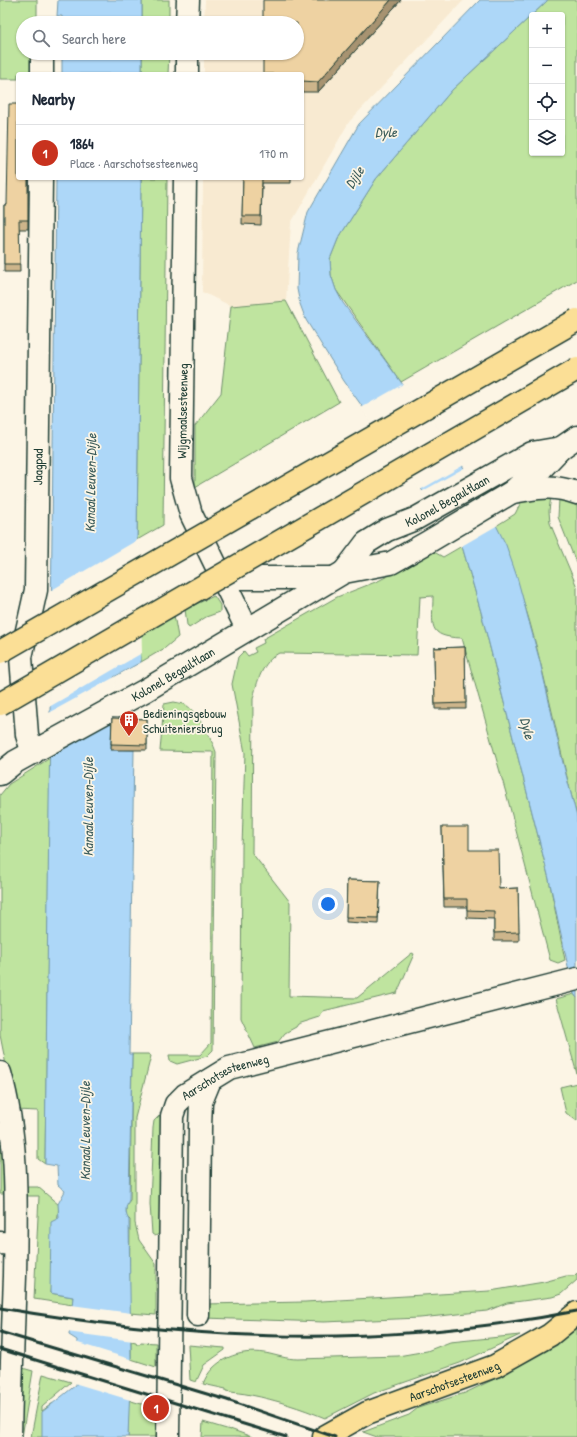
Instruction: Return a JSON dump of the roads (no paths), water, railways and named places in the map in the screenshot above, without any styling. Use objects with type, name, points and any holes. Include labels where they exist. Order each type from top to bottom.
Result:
[{"type":"main road","points":[[0,652],[577,320]]},
{"type":"main road","points":[[0,704],[577,369]]},
{"type":"main road","name":"Aarschotsesteenweg","points":[[324,1437],[367,1414],[495,1366],[550,1335],[577,1312]]},
{"type":"street","points":[[188,0],[188,16]]},
{"type":"street","points":[[187,60],[187,72]]},
{"type":"street","name":"Jaagpad","points":[[38,750],[27,735],[21,657],[36,590],[40,180]]},
{"type":"street","name":"Wijgmaalsesteenweg","points":[[185,180],[181,478],[191,514],[247,629]]},
{"type":"street","name":"Kolonel Begaultlaan","points":[[0,774],[15,762],[146,690],[338,575],[391,563],[428,542],[512,492],[527,478],[541,469],[569,443]]},
{"type":"street","name":"Kolonel Begaultlaan","points":[[338,575],[366,543],[387,530],[415,519],[532,453],[569,443]]},
{"type":"street","points":[[512,492],[540,487],[557,487],[577,493]]},
{"type":"street","points":[[218,571],[237,578],[338,575]]},
{"type":"street","name":"Aarschotsesteenweg","points":[[168,1437],[172,1116],[176,1104],[185,1095],[229,1068],[571,981]]},
{"type":"street","points":[[0,1073],[6,1094],[13,1148],[16,1200],[8,1244],[10,1437]]},
{"type":"street","points":[[198,1315],[201,1102],[210,1080]]},
{"type":"water","points":[[58,0],[142,0],[142,16],[57,16]]},
{"type":"water","name":"Dyle","points":[[480,0],[548,0],[535,12],[529,12],[529,18],[452,90],[376,179],[338,239],[330,259],[331,275],[336,290],[343,303],[475,483],[506,545],[517,577],[540,662],[577,817],[577,998],[574,994],[549,879],[481,612],[462,546],[344,381],[306,320],[300,304],[297,289],[298,253],[308,212],[359,124]]},
{"type":"water","points":[[62,60],[142,60],[142,72],[62,72]]},
{"type":"water","name":"Kanaal Leuven-Dijle","points":[[56,180],[141,180],[137,540],[141,662],[114,677],[111,749],[134,750],[129,1054],[132,1054],[129,1200],[126,1210],[129,1220],[131,1359],[128,1437],[42,1437],[42,1412],[76,1385],[77,1340],[69,1335],[73,1297],[50,1293],[51,1222],[59,1218],[58,1204],[65,1191],[58,1185],[57,1166],[45,1164]]},
{"type":"railway","points":[[0,1308],[145,1328],[288,1336],[360,1335],[432,1331],[504,1323],[577,1311]]},
{"type":"railway","points":[[0,1332],[227,1400],[335,1437]]},
{"type":"railway","points":[[0,1349],[286,1437]]},
{"type":"place","name":"Bedieningsgebouw Schuiteniersbrug","points":[[129,737]]},
{"type":"place","name":"1864","points":[[156,1408]]},
{"type":"water label","name":"Dijle","points":[[354,177]]}]
